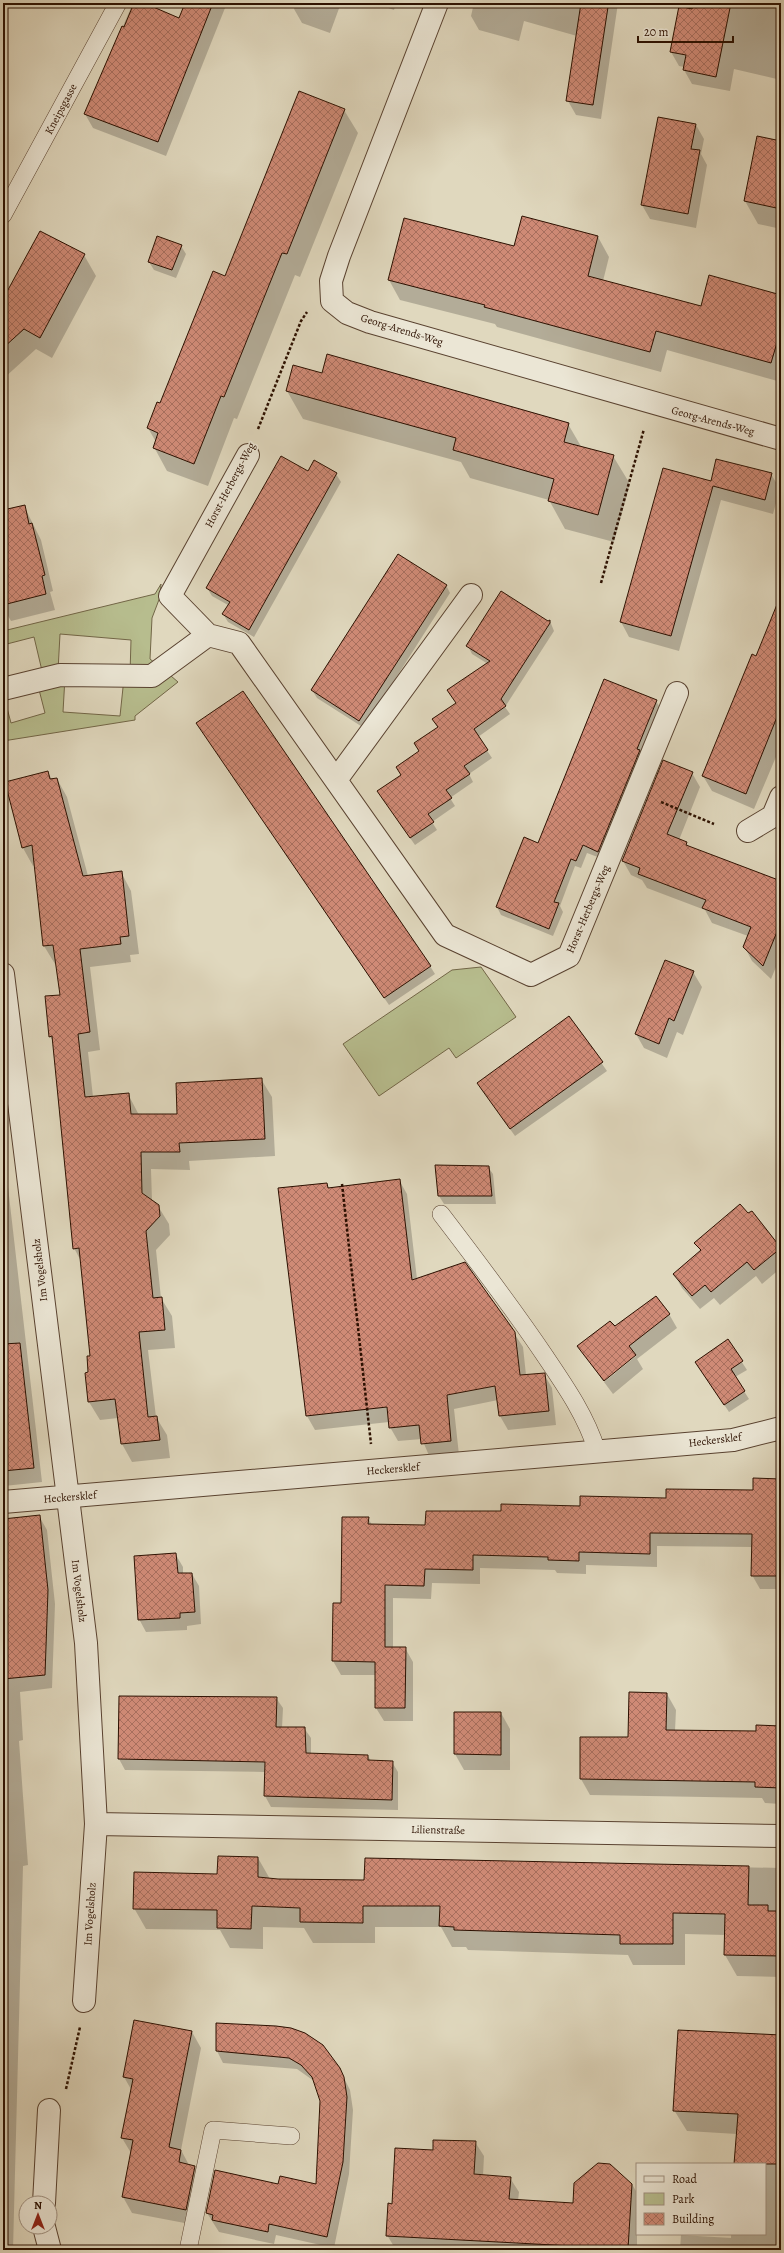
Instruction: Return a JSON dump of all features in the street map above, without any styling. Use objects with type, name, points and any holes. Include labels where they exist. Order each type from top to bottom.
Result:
[{"type":"street","name":"Georg-Arends-Weg","points":[[437,3],[338,256],[331,281],[332,302],[346,313],[370,322],[651,404],[781,439]]},
{"type":"street","name":"Horst-Herbergs-Weg","points":[[248,456],[170,596],[208,635],[238,643],[444,935],[531,975],[570,956],[677,693]]},
{"type":"street","points":[[336,780],[471,595]]},
{"type":"street","points":[[3,689],[60,675],[152,676],[208,635]]},
{"type":"street","points":[[748,831],[773,816],[781,797]]},
{"type":"street","name":"Im Vogelsholz","points":[[3,974],[66,1497],[86,1644],[96,1824],[84,2001]]},
{"type":"street","name":"Heckersklef","points":[[3,1502],[733,1440],[781,1428]]},
{"type":"street","name":"Lilienstraße","points":[[96,1824],[781,1836]]},
{"type":"street","points":[[44,2195],[49,2110]]},
{"type":"street","points":[[46,2235],[50,2250]]},
{"type":"lane","name":"Kneipsgasse","points":[[3,215],[118,3]]},
{"type":"lane","points":[[441,1214],[512,1307],[574,1399],[590,1429],[597,1451]]},
{"type":"lane","points":[[188,2250],[213,2130],[291,2136]]},
{"type":"path","name":"Horst-Herbergs-Weg","points":[[248,456],[301,321],[331,281]]},
{"type":"path","points":[[601,583],[651,404]]},
{"type":"path","points":[[637,792],[714,824]]},
{"type":"path","points":[[342,1184],[374,1470]]},
{"type":"path","points":[[49,2110],[64,2096],[82,2019],[84,2001]]},
{"type":"green space","points":[[161,584],[160,597],[152,618],[150,659],[160,667],[130,674],[131,640],[60,634],[58,671],[43,675],[34,637],[3,645],[3,631],[155,594]]},
{"type":"green space","points":[[164,670],[178,682],[135,716],[135,720],[3,741],[3,693],[11,723],[45,713],[36,678],[65,677],[63,712],[120,716],[124,678]]},
{"type":"green space","points":[[481,967],[516,1017],[456,1058],[449,1048],[379,1096],[343,1044],[452,970]]},
{"type":"building","points":[[134,3],[144,3],[179,18],[185,3],[213,3],[158,142],[84,114],[122,26],[124,27]]},
{"type":"building","points":[[581,3],[608,7],[593,105],[566,101]]},
{"type":"building","points":[[694,3],[731,3],[716,77],[683,70],[686,55],[670,52],[679,6],[692,9]]},
{"type":"building","points":[[299,91],[345,109],[287,254],[282,253],[224,397],[221,396],[194,464],[153,448],[158,433],[147,428],[157,402],[160,403],[213,271],[225,276]]},
{"type":"building","points":[[658,117],[696,124],[691,149],[700,150],[688,214],[641,205]]},
{"type":"building","points":[[757,136],[781,141],[781,209],[744,201]]},
{"type":"building","points":[[522,216],[598,236],[588,276],[701,306],[709,275],[781,295],[781,329],[771,363],[656,331],[650,352],[484,307],[485,305],[388,280],[404,218],[514,246]]},
{"type":"building","points":[[40,231],[85,254],[40,338],[24,329],[3,348],[3,299]]},
{"type":"building","points":[[157,236],[182,245],[172,270],[148,262]]},
{"type":"building","points":[[327,354],[569,423],[564,442],[614,455],[598,515],[548,501],[554,479],[453,450],[456,438],[286,391],[293,365],[322,373]]},
{"type":"building","points":[[281,456],[308,471],[314,460],[337,473],[249,630],[222,614],[230,602],[206,588]]},
{"type":"building","points":[[716,459],[772,473],[765,500],[713,486],[671,636],[620,622],[663,468],[711,481]]},
{"type":"building","points":[[25,505],[29,524],[32,523],[45,575],[42,576],[46,594],[3,605],[3,510]]},
{"type":"building","points":[[398,554],[447,585],[359,721],[311,690]]},
{"type":"building","points":[[501,591],[548,621],[550,620],[550,623],[501,699],[506,706],[474,729],[488,750],[464,766],[470,774],[446,790],[452,798],[428,814],[434,822],[410,838],[377,791],[401,775],[396,767],[419,751],[414,743],[438,727],[432,719],[456,703],[447,690],[490,661],[466,646]]},
{"type":"building","points":[[780,597],[781,707],[746,794],[702,776],[752,654],[756,656]]},
{"type":"building","points":[[604,679],[657,700],[637,749],[640,750],[598,852],[583,845],[576,861],[571,859],[554,902],[559,903],[549,929],[496,907],[524,837],[538,843]]},
{"type":"building","points":[[243,691],[431,966],[384,998],[196,723]]},
{"type":"building","points":[[663,760],[693,772],[667,834],[687,842],[686,845],[781,881],[781,922],[763,966],[743,947],[751,927],[702,908],[706,900],[638,874],[640,868],[622,861]]},
{"type":"building","points":[[48,771],[50,779],[57,778],[83,876],[122,871],[129,936],[120,937],[121,944],[80,949],[90,1032],[78,1034],[85,1097],[129,1093],[131,1114],[177,1114],[176,1083],[262,1078],[265,1139],[179,1143],[180,1152],[141,1152],[142,1193],[159,1205],[160,1216],[146,1231],[153,1298],[162,1297],[165,1330],[139,1332],[148,1417],[157,1416],[160,1440],[121,1444],[115,1399],[88,1402],[85,1373],[88,1372],[87,1356],[90,1356],[79,1248],[73,1249],[52,1036],[49,1037],[45,996],[60,995],[53,945],[43,946],[32,845],[22,848],[5,782]]},
{"type":"building","points":[[665,960],[694,971],[674,1021],[669,1018],[659,1044],[635,1034]]},
{"type":"building","points":[[569,1016],[603,1062],[510,1129],[477,1083]]},
{"type":"building","points":[[435,1165],[489,1166],[492,1196],[438,1196]]},
{"type":"building","points":[[400,1179],[412,1280],[465,1262],[515,1332],[520,1375],[545,1373],[549,1411],[499,1416],[495,1386],[447,1395],[451,1441],[421,1444],[419,1425],[389,1428],[387,1407],[306,1416],[278,1188],[327,1183],[328,1188]]},
{"type":"building","points":[[740,1204],[748,1213],[752,1211],[781,1248],[754,1270],[747,1262],[711,1292],[705,1285],[692,1296],[673,1274],[701,1250],[694,1243]]},
{"type":"building","points":[[656,1296],[670,1314],[629,1346],[636,1355],[604,1381],[577,1346],[610,1321],[615,1326]]},
{"type":"building","points":[[728,1339],[743,1361],[731,1369],[745,1391],[724,1405],[695,1362]]},
{"type":"building","points":[[20,1343],[34,1468],[3,1471],[3,1344]]},
{"type":"building","points":[[753,1478],[781,1479],[781,1576],[751,1576],[752,1534],[650,1533],[650,1554],[579,1552],[579,1561],[548,1560],[548,1557],[473,1555],[473,1570],[425,1569],[424,1586],[385,1585],[385,1647],[406,1647],[405,1708],[375,1708],[375,1662],[332,1661],[333,1603],[341,1603],[342,1517],[369,1517],[368,1524],[425,1525],[426,1511],[501,1511],[501,1504],[580,1506],[580,1496],[666,1498],[666,1489],[753,1490]]},
{"type":"building","points":[[40,1515],[48,1590],[45,1675],[3,1679],[3,1519]]},
{"type":"building","points":[[176,1553],[178,1573],[192,1573],[195,1612],[180,1613],[180,1618],[138,1620],[134,1556]]},
{"type":"building","points":[[629,1692],[667,1693],[666,1730],[756,1731],[756,1725],[781,1726],[781,1788],[755,1787],[755,1782],[580,1779],[580,1737],[628,1737]]},
{"type":"building","points":[[119,1696],[277,1697],[276,1727],[305,1727],[306,1753],[368,1755],[368,1760],[393,1761],[392,1800],[264,1796],[265,1762],[118,1759]]},
{"type":"building","points":[[454,1712],[501,1712],[501,1755],[454,1754]]},
{"type":"building","points":[[218,1856],[258,1857],[258,1877],[278,1879],[364,1880],[365,1858],[749,1866],[748,1905],[768,1905],[768,1911],[781,1911],[781,1956],[724,1955],[725,1914],[673,1913],[673,1944],[620,1944],[620,1935],[454,1930],[454,1927],[439,1926],[440,1906],[363,1906],[363,1923],[300,1922],[300,1908],[252,1906],[251,1929],[217,1928],[217,1910],[133,1909],[134,1872],[217,1874]]},
{"type":"building","points":[[134,2020],[192,2031],[169,2147],[181,2150],[179,2162],[195,2166],[186,2210],[122,2197],[133,2140],[121,2138],[133,2079],[123,2077]]},
{"type":"building","points":[[216,2023],[276,2026],[291,2028],[305,2033],[323,2045],[340,2068],[344,2077],[347,2097],[343,2162],[327,2237],[269,2224],[268,2232],[212,2220],[213,2215],[206,2213],[215,2170],[278,2184],[280,2176],[316,2184],[320,2101],[312,2077],[301,2065],[289,2058],[216,2051]]},
{"type":"building","points":[[678,2030],[781,2035],[781,2164],[734,2163],[738,2114],[673,2111]]},
{"type":"building","points":[[433,2140],[476,2141],[474,2174],[511,2177],[509,2199],[573,2203],[574,2183],[598,2163],[610,2164],[632,2184],[628,2249],[386,2236],[388,2203],[392,2204],[395,2148],[433,2150]]}]
